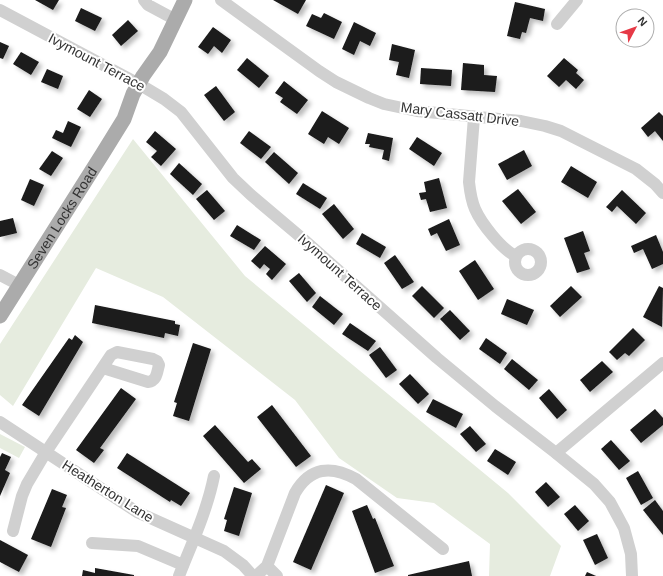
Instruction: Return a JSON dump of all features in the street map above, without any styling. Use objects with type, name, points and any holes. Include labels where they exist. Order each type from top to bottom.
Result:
[{"type":"main road","points":[[173,25],[185,0]]},
{"type":"main road","name":"Seven Locks Road","points":[[0,316],[86,182],[124,119],[141,98],[142,86],[150,80],[160,52],[173,25]]},
{"type":"street","name":"Mary Cassatt Drive","points":[[221,0],[336,82],[362,95],[384,104],[417,111],[536,123],[561,131],[636,169],[655,184],[663,193]]},
{"type":"street","points":[[557,24],[577,0]]},
{"type":"street","points":[[144,2],[173,25]]},
{"type":"street","name":"Ivymount Terrace","points":[[0,10],[142,86],[164,99],[181,112],[233,178],[251,195],[303,239],[436,358],[594,484],[610,502],[624,528],[631,554],[632,576]]},
{"type":"street","points":[[474,116],[469,182],[473,202],[480,218],[495,238],[505,249],[516,256]]},
{"type":"street","points":[[0,274],[19,285]]},
{"type":"street","points":[[556,453],[663,363]]},
{"type":"street","name":"Heatherton Lane","points":[[14,531],[22,496],[27,484],[46,452],[102,368]]},
{"type":"street","name":"Heatherton Lane","points":[[0,422],[137,512],[160,523],[194,536],[224,551],[255,576],[266,566],[299,487],[312,475],[322,471],[335,470],[356,479],[443,549]]},
{"type":"street","points":[[179,576],[211,494],[214,476]]},
{"type":"street","points":[[92,543],[138,546],[183,564]]},
{"type":"street","points":[[266,566],[277,576]]},
{"type":"shaded area","points":[[133,139],[245,276],[508,493],[561,546],[550,576],[489,576],[490,544],[434,503],[397,498],[339,458],[295,400],[163,297],[96,268],[13,406],[0,395],[0,344]]},
{"type":"shaded area","points":[[0,434],[25,447],[19,458],[0,448]]},
{"type":"building","points":[[35,0],[59,0],[53,10]]},
{"type":"building","points":[[273,0],[306,0],[298,14]]},
{"type":"building","points":[[515,2],[545,9],[543,21],[530,18],[526,33],[522,32],[520,39],[507,36]]},
{"type":"building","points":[[81,8],[102,18],[95,31],[75,21]]},
{"type":"building","points":[[324,13],[342,22],[334,39],[306,26],[312,14],[321,18]]},
{"type":"building","points":[[128,20],[138,31],[121,46],[112,35]]},
{"type":"building","points":[[354,22],[376,33],[370,46],[360,41],[354,55],[342,49]]},
{"type":"building","points":[[213,27],[231,40],[222,53],[214,46],[208,54],[198,47]]},
{"type":"building","points":[[0,42],[9,46],[3,59],[0,58]]},
{"type":"building","points":[[392,44],[415,50],[409,78],[396,75],[399,62],[389,60]]},
{"type":"building","points":[[21,52],[39,62],[31,75],[13,64]]},
{"type":"building","points":[[247,58],[269,76],[259,88],[237,70]]},
{"type":"building","points":[[564,58],[578,70],[576,73],[584,80],[576,89],[566,80],[559,87],[547,76]]},
{"type":"building","points":[[463,63],[484,65],[484,75],[497,76],[495,92],[461,90]]},
{"type":"building","points":[[421,68],[452,70],[451,86],[420,84]]},
{"type":"building","points":[[47,69],[63,76],[58,89],[41,82]]},
{"type":"building","points":[[284,81],[308,100],[297,114],[280,102],[283,98],[275,93]]},
{"type":"building","points":[[216,86],[235,112],[224,121],[204,95]]},
{"type":"building","points":[[89,90],[102,99],[90,117],[77,109]]},
{"type":"building","points":[[322,111],[349,128],[339,144],[328,137],[324,144],[308,134]]},
{"type":"building","points":[[659,112],[663,116],[663,141],[655,131],[648,137],[641,128]]},
{"type":"building","points":[[68,121],[81,127],[71,147],[52,138],[56,130],[63,133]]},
{"type":"building","points":[[155,131],[176,149],[161,166],[151,157],[157,151],[146,142]]},
{"type":"building","points":[[249,131],[271,147],[261,159],[240,143]]},
{"type":"building","points":[[368,133],[393,138],[389,161],[382,159],[384,150],[369,147],[370,144],[365,144]]},
{"type":"building","points":[[417,137],[442,153],[434,166],[409,149]]},
{"type":"building","points":[[524,150],[532,166],[507,180],[498,164]]},
{"type":"building","points":[[52,151],[63,158],[51,176],[39,169]]},
{"type":"building","points":[[274,152],[298,173],[289,184],[265,162]]},
{"type":"building","points":[[179,163],[202,184],[193,195],[170,174]]},
{"type":"building","points":[[571,166],[597,182],[588,198],[561,182]]},
{"type":"building","points":[[439,178],[447,208],[430,212],[426,199],[421,200],[419,193],[426,192],[424,182]]},
{"type":"building","points":[[30,179],[44,185],[34,206],[21,200]]},
{"type":"building","points":[[303,183],[327,198],[320,209],[296,194]]},
{"type":"building","points":[[518,189],[536,212],[521,224],[502,201]]},
{"type":"building","points":[[207,190],[225,211],[214,220],[196,199]]},
{"type":"building","points":[[622,190],[646,213],[636,224],[617,206],[612,212],[606,207]]},
{"type":"building","points":[[334,204],[354,229],[343,239],[322,214]]},
{"type":"building","points":[[13,218],[17,233],[0,237],[0,221]]},
{"type":"building","points":[[449,219],[460,245],[446,251],[437,233],[431,236],[428,229]]},
{"type":"building","points":[[237,225],[261,240],[254,250],[230,236]]},
{"type":"building","points":[[583,231],[590,251],[584,253],[590,269],[577,273],[564,238]]},
{"type":"building","points":[[362,233],[386,247],[380,258],[356,244]]},
{"type":"building","points":[[656,235],[663,252],[663,264],[652,269],[643,249],[634,253],[631,246]]},
{"type":"building","points":[[265,246],[286,264],[272,280],[266,274],[270,269],[264,264],[260,269],[251,261]]},
{"type":"building","points":[[395,255],[414,282],[402,289],[384,263]]},
{"type":"building","points":[[475,260],[494,289],[478,300],[459,271]]},
{"type":"building","points":[[299,273],[316,293],[307,302],[289,281]]},
{"type":"building","points":[[422,286],[444,308],[434,318],[412,296]]},
{"type":"building","points":[[571,286],[582,297],[560,317],[550,306]]},
{"type":"building","points":[[659,286],[663,288],[662,327],[643,317]]},
{"type":"building","points":[[320,296],[343,314],[334,325],[312,307]]},
{"type":"building","points":[[507,299],[534,310],[527,325],[501,314]]},
{"type":"building","points":[[95,305],[175,321],[175,324],[180,325],[178,336],[165,333],[164,338],[92,323]]},
{"type":"building","points":[[450,310],[470,331],[460,340],[440,319]]},
{"type":"building","points":[[350,323],[376,341],[368,351],[342,334]]},
{"type":"building","points":[[633,328],[645,340],[629,356],[625,353],[617,360],[609,352]]},
{"type":"building","points":[[75,335],[83,342],[39,416],[22,405],[69,338],[72,340]]},
{"type":"building","points":[[486,338],[507,353],[500,364],[479,349]]},
{"type":"building","points":[[193,343],[211,349],[189,421],[173,416],[177,403],[174,402]]},
{"type":"building","points":[[380,347],[397,370],[386,378],[369,355]]},
{"type":"building","points":[[512,359],[538,380],[529,390],[504,369]]},
{"type":"building","points":[[602,361],[613,372],[590,392],[580,380]]},
{"type":"building","points":[[410,374],[429,394],[418,404],[399,384]]},
{"type":"building","points":[[121,388],[136,399],[100,448],[104,450],[94,463],[76,450]]},
{"type":"building","points":[[549,389],[567,410],[557,419],[539,398]]},
{"type":"building","points":[[433,399],[463,414],[456,428],[426,412]]},
{"type":"building","points":[[272,405],[311,456],[296,467],[257,417]]},
{"type":"building","points":[[655,409],[663,418],[663,425],[641,443],[630,430]]},
{"type":"building","points":[[215,425],[248,462],[252,459],[261,469],[244,483],[203,436]]},
{"type":"building","points":[[470,426],[486,444],[476,452],[460,434]]},
{"type":"building","points":[[611,440],[630,461],[619,470],[601,449]]},
{"type":"building","points":[[495,449],[516,462],[508,475],[487,461]]},
{"type":"building","points":[[2,453],[11,457],[5,470],[10,473],[0,496],[0,457]]},
{"type":"building","points":[[127,453],[190,493],[181,506],[171,500],[170,502],[117,468]]},
{"type":"building","points":[[638,471],[653,498],[641,505],[626,478]]},
{"type":"building","points":[[546,482],[560,497],[548,507],[535,492]]},
{"type":"building","points":[[326,485],[344,493],[311,570],[293,562]]},
{"type":"building","points":[[234,487],[252,493],[239,536],[224,531],[227,520],[224,519]]},
{"type":"building","points":[[52,489],[67,495],[62,507],[66,508],[51,547],[31,539]]},
{"type":"building","points":[[655,500],[663,511],[663,535],[643,510]]},
{"type":"building","points":[[367,505],[373,519],[375,518],[394,566],[375,573],[352,511]]},
{"type":"building","points":[[575,505],[589,521],[578,531],[564,514]]},
{"type":"building","points":[[597,534],[608,558],[595,565],[583,540]]},
{"type":"building","points":[[0,540],[28,555],[19,572],[0,562]]},
{"type":"building","points":[[469,561],[472,576],[408,576],[408,575]]},
{"type":"building","points":[[95,568],[134,576],[82,576],[83,570],[95,573]]},
{"type":"building","points":[[587,572],[596,576],[585,576]]}]
